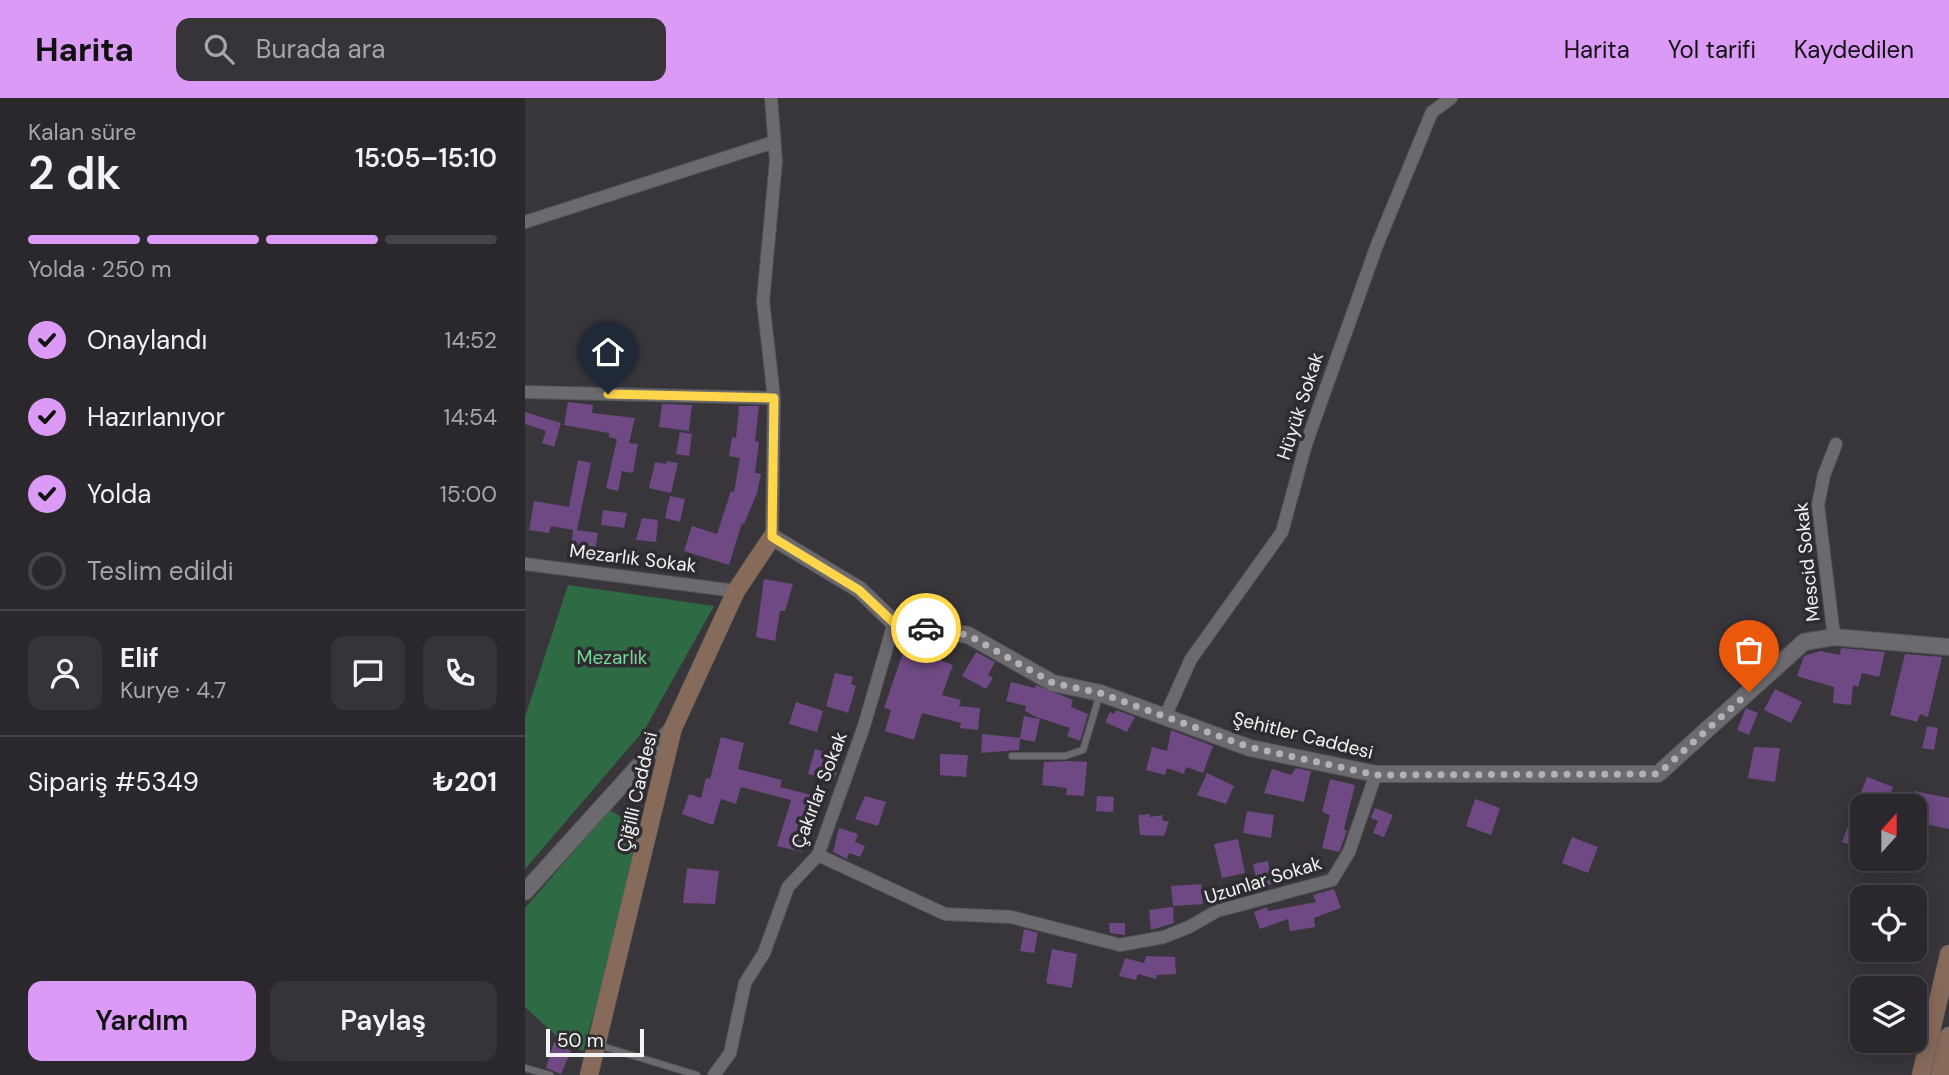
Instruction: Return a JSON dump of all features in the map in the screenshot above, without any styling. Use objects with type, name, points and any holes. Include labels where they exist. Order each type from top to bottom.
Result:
[{"type":"main road","name":"Çiğilli Caddesi","points":[[589,1075],[673,728],[736,591],[772,537]]},
{"type":"main road","points":[[1921,1075],[1949,954]]},
{"type":"main road","points":[[1940,1075],[1949,1036]]},
{"type":"street","points":[[771,98],[776,161],[764,301],[774,398],[772,537],[859,590],[894,623]]},
{"type":"street","name":"Hüyük Sokak","points":[[1165,717],[1191,659],[1282,532],[1306,444],[1377,245],[1432,112],[1451,98]]},
{"type":"street","points":[[525,222],[774,142]]},
{"type":"street","points":[[525,392],[774,398]]},
{"type":"street","name":"Mescid Sokak","points":[[1834,637],[1818,505],[1824,475],[1836,444]]},
{"type":"street","name":"Mezarlık Sokak","points":[[525,564],[736,591]]},
{"type":"street","name":"Şehitler Caddesi","points":[[894,623],[968,635],[1053,683],[1100,693],[1249,747],[1376,775],[1658,774],[1804,642],[1834,637],[1949,647]]},
{"type":"street","name":"Çakırlar Sokak","points":[[714,1075],[730,1053],[745,983],[764,953],[788,887],[818,855],[865,726],[894,623]]},
{"type":"street","points":[[525,892],[673,728]]},
{"type":"street","name":"Uzunlar Sokak","points":[[818,855],[945,914],[1011,917],[1109,944],[1133,944],[1178,933],[1226,908],[1332,880],[1344,864],[1376,775]]},
{"type":"lane","points":[[1012,756],[1065,756],[1083,750],[1100,693]]},
{"type":"lane","points":[[598,1045],[697,1075]]},
{"type":"lane","points":[[525,1068],[550,1075]]},
{"type":"green space","name":"Mezarlık","points":[[568,585],[714,606],[645,729],[525,869],[525,717]]},
{"type":"green space","points":[[610,810],[642,829],[623,914],[583,1051],[564,1043],[525,1007],[525,908]]},
{"type":"building","points":[[568,402],[593,405],[592,413],[635,418],[629,443],[638,444],[633,473],[622,471],[618,491],[606,488],[617,439],[609,437],[609,433],[564,425]]},
{"type":"building","points":[[662,404],[692,405],[689,431],[659,427]]},
{"type":"building","points":[[739,406],[759,406],[755,441],[759,442],[755,473],[761,474],[757,493],[744,524],[742,523],[729,565],[684,551],[692,526],[717,534],[731,491],[734,492],[740,458],[729,456],[732,437],[736,438]]},
{"type":"building","points":[[525,412],[561,423],[554,447],[542,443],[546,431],[525,424]]},
{"type":"building","points":[[680,432],[692,434],[689,456],[676,454]]},
{"type":"building","points":[[578,460],[591,463],[577,530],[598,533],[594,556],[570,553],[573,530],[551,526],[549,533],[529,530],[534,501],[569,507]]},
{"type":"building","points":[[667,461],[678,463],[671,493],[649,488],[655,462],[666,464]]},
{"type":"building","points":[[670,496],[685,499],[680,522],[665,518]]},
{"type":"building","points":[[603,510],[627,513],[624,528],[601,525]]},
{"type":"building","points":[[642,518],[658,520],[656,542],[636,540]]},
{"type":"building","points":[[764,579],[793,584],[785,611],[780,611],[775,641],[756,637]]},
{"type":"building","points":[[907,641],[929,647],[926,655],[953,665],[942,695],[961,700],[959,706],[980,708],[978,730],[960,728],[961,723],[922,713],[914,740],[885,731],[891,710],[884,708]]},
{"type":"building","points":[[1841,648],[1885,652],[1879,677],[1862,673],[1858,687],[1853,685],[1851,705],[1833,703],[1834,687],[1797,676],[1804,656],[1820,651],[1840,655]]},
{"type":"building","points":[[976,652],[995,662],[988,675],[993,678],[986,689],[962,676]]},
{"type":"building","points":[[1905,654],[1942,657],[1928,717],[1920,714],[1917,722],[1890,715]]},
{"type":"building","points":[[835,673],[853,677],[851,684],[856,686],[848,713],[826,706]]},
{"type":"building","points":[[1011,682],[1035,688],[1036,685],[1073,700],[1071,707],[1088,714],[1080,741],[1067,736],[1070,728],[1036,717],[1025,711],[1026,706],[1006,701]]},
{"type":"building","points":[[1775,689],[1802,702],[1791,723],[1764,710]]},
{"type":"building","points":[[796,702],[823,711],[817,732],[789,724]]},
{"type":"building","points":[[1746,708],[1758,713],[1749,735],[1737,730]]},
{"type":"building","points":[[1116,710],[1135,717],[1127,732],[1105,722],[1110,712],[1114,714]]},
{"type":"building","points":[[1024,716],[1040,719],[1035,742],[1020,739],[1019,750],[981,753],[982,734],[1020,738]]},
{"type":"building","points":[[1927,726],[1938,728],[1934,750],[1922,748]]},
{"type":"building","points":[[1171,730],[1213,746],[1203,773],[1186,767],[1184,774],[1167,768],[1165,775],[1146,770],[1152,747],[1167,751]]},
{"type":"building","points":[[721,737],[744,743],[738,769],[782,780],[780,787],[823,798],[817,821],[811,820],[802,852],[777,846],[791,800],[741,787],[736,804],[721,799],[713,825],[682,814],[689,794],[701,798],[706,778],[710,779]]},
{"type":"building","points":[[1754,747],[1780,748],[1775,782],[1748,778]]},
{"type":"building","points":[[815,749],[841,757],[834,781],[808,774]]},
{"type":"building","points":[[940,754],[968,755],[966,777],[940,775]]},
{"type":"building","points":[[1044,762],[1087,762],[1084,796],[1066,795],[1067,788],[1042,785]]},
{"type":"building","points":[[1296,768],[1311,771],[1304,802],[1264,793],[1272,769],[1291,775]]},
{"type":"building","points":[[1207,773],[1234,786],[1226,804],[1197,795]]},
{"type":"building","points":[[1867,777],[1893,787],[1891,794],[1860,794]]},
{"type":"building","points":[[1330,779],[1355,785],[1344,829],[1347,831],[1339,852],[1322,848],[1330,815],[1322,812]]},
{"type":"building","points":[[1914,791],[1949,798],[1949,829],[1927,824],[1927,794],[1913,794]]},
{"type":"building","points":[[865,796],[886,802],[878,826],[855,819]]},
{"type":"building","points":[[1097,796],[1114,797],[1113,812],[1096,811]]},
{"type":"building","points":[[1475,799],[1500,808],[1491,835],[1466,826]]},
{"type":"building","points":[[1375,808],[1393,815],[1384,837],[1373,833],[1378,821],[1371,818]]},
{"type":"building","points":[[1247,811],[1274,815],[1271,838],[1243,833]]},
{"type":"building","points":[[1150,814],[1150,817],[1162,815],[1163,821],[1169,821],[1164,836],[1140,835],[1138,815]]},
{"type":"building","points":[[1850,821],[1850,845],[1842,842]]},
{"type":"building","points":[[839,828],[858,834],[855,842],[865,846],[860,857],[849,853],[847,859],[833,852]]},
{"type":"building","points":[[1572,837],[1598,847],[1588,873],[1562,863]]},
{"type":"building","points":[[1238,839],[1245,873],[1222,878],[1214,844]]},
{"type":"building","points":[[1268,861],[1272,884],[1258,887],[1253,864]]},
{"type":"building","points":[[687,868],[719,871],[715,904],[683,903]]},
{"type":"building","points":[[1201,884],[1203,904],[1173,906],[1171,886]]},
{"type":"building","points":[[1334,889],[1341,908],[1314,918],[1315,927],[1290,931],[1288,919],[1260,929],[1254,912],[1267,907],[1268,911],[1316,902],[1313,895]]},
{"type":"building","points":[[1173,907],[1174,923],[1151,930],[1149,910]]},
{"type":"building","points":[[1109,923],[1125,923],[1125,935],[1110,933]]},
{"type":"building","points":[[1024,929],[1038,933],[1034,953],[1020,951]]},
{"type":"building","points":[[1052,949],[1077,954],[1072,988],[1046,983]]},
{"type":"building","points":[[1146,956],[1175,957],[1176,974],[1157,975],[1156,979],[1138,974],[1136,980],[1119,976],[1125,958],[1144,963]]},
{"type":"building","points":[[554,1042],[571,1051],[561,1074],[546,1068]]},
{"type":"way so far","points":[[926,628],[968,635],[1053,683],[1100,693],[1249,747],[1376,775],[1658,774],[1749,692]]},
{"type":"route","points":[[608,394],[774,398],[772,537],[859,590],[894,623],[926,628]]}]
